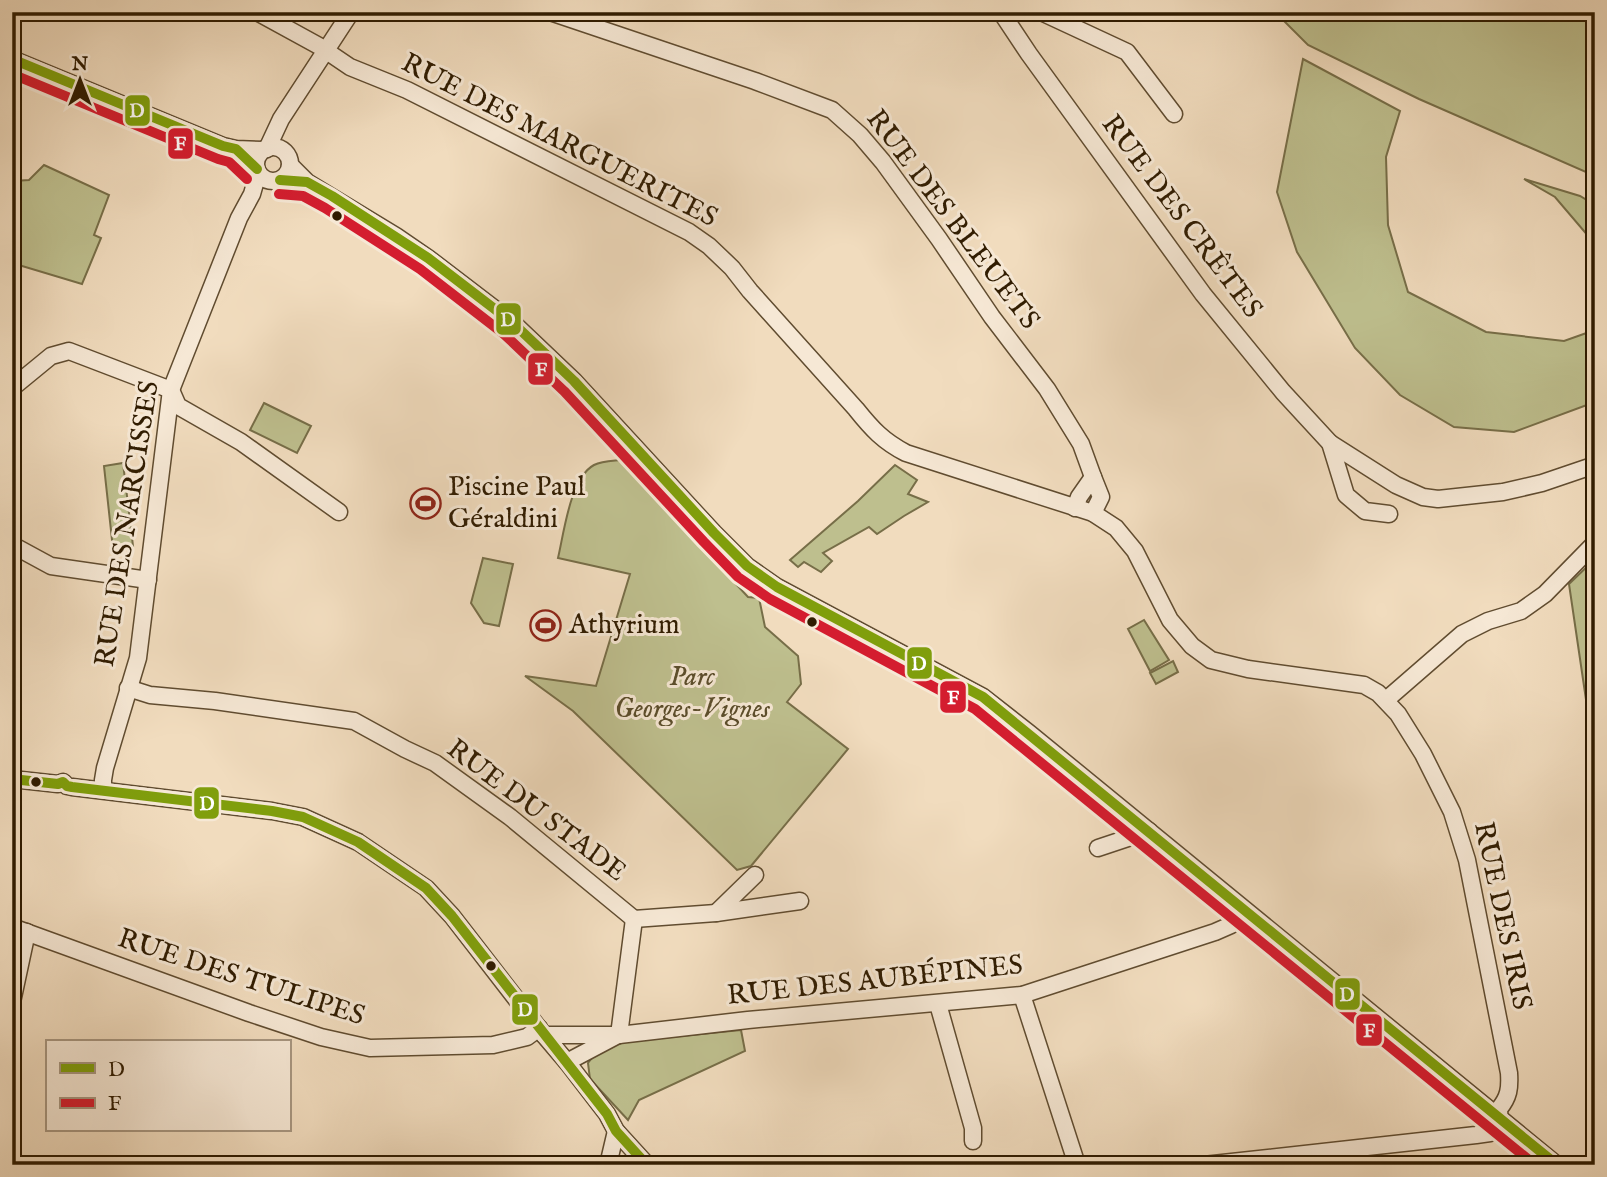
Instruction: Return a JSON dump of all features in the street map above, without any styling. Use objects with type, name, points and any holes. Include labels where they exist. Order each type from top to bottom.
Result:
[{"type":"street","name":"RUE DES MARGUERITES","points":[[257,12],[319,46],[350,68],[407,90],[689,232],[709,246],[732,268],[887,443],[916,456],[1093,513]]},
{"type":"street","points":[[267,176],[257,158],[270,149],[278,127],[324,50],[351,12]]},
{"type":"street","name":"RUE DES BLEUETS","points":[[550,12],[755,81],[832,110],[860,135],[883,162],[1047,390],[1081,444],[1101,497],[1093,513]]},
{"type":"street","name":"RUE DES CRÊTES","points":[[1002,12],[1029,54],[1203,294],[1283,392],[1331,443],[1396,485],[1423,497],[1438,499],[1503,492],[1542,483],[1595,465]]},
{"type":"street","points":[[1041,12],[1127,52],[1174,114]]},
{"type":"street","points":[[12,59],[223,146],[236,149],[270,149],[286,153],[290,165],[307,182],[396,236],[513,323],[573,381],[747,566],[777,587],[983,697],[1557,1165]]},
{"type":"street","points":[[236,149],[267,176],[307,182]]},
{"type":"street","points":[[267,176],[288,172],[290,165]]},
{"type":"street","name":"RUE DES NARCISSES","points":[[103,790],[105,768],[138,658],[171,390],[239,218],[252,194],[267,176]]},
{"type":"street","points":[[12,388],[51,356],[69,352],[171,390],[178,406],[242,442],[338,512]]},
{"type":"street","name":"RUE DES CRÊTES","points":[[1331,443],[1346,495],[1365,511],[1389,514]]},
{"type":"street","points":[[1074,508],[1093,477]]},
{"type":"street","points":[[1093,513],[1116,528],[1135,551],[1170,620],[1192,646],[1211,660],[1248,669],[1364,685],[1386,700],[1462,634],[1488,621],[1521,611],[1545,594],[1595,543]]},
{"type":"street","points":[[12,543],[51,566],[148,580]]},
{"type":"street","name":"RUE DU STADE","points":[[128,688],[150,695],[215,701],[354,721],[435,763],[510,817],[634,919],[620,1035]]},
{"type":"street","name":"RUE DES IRIS","points":[[1386,700],[1398,713],[1423,754],[1452,812],[1467,860],[1509,1073],[1510,1087],[1499,1109],[1499,1117]]},
{"type":"street","points":[[12,778],[272,811],[303,817],[358,842],[426,888],[452,916],[607,1114],[616,1131],[647,1165]]},
{"type":"street","points":[[1098,848],[1149,831]]},
{"type":"street","points":[[716,914],[755,875]]},
{"type":"street","points":[[634,919],[716,914],[800,901]]},
{"type":"street","name":"RUE DES AUBÉPINES","points":[[542,1032],[620,1035],[748,1020],[1022,995],[1215,932],[1247,912]]},
{"type":"street","points":[[12,1002],[20,930]]},
{"type":"street","name":"RUE DES TULIPES","points":[[20,930],[249,1013],[321,1037],[370,1048],[493,1045],[542,1032]]},
{"type":"street","points":[[1022,995],[1077,1165]]},
{"type":"street","points":[[938,1004],[973,1128],[974,1141]]},
{"type":"street","name":"RUE DES AUBÉPINES","points":[[567,1062],[620,1035]]},
{"type":"street","points":[[1204,1165],[1490,1133],[1500,1127],[1499,1117]]},
{"type":"street","points":[[608,1165],[616,1131]]},
{"type":"green space","points":[[1275,12],[1595,12],[1595,176],[1419,99],[1308,45]]},
{"type":"green space","points":[[1303,59],[1400,111],[1386,157],[1388,225],[1408,292],[1486,332],[1564,341],[1595,330],[1595,402],[1514,432],[1454,427],[1400,395],[1355,348],[1297,252],[1277,192]]},
{"type":"green space","points":[[44,165],[109,195],[94,235],[101,238],[82,284],[12,263],[12,183],[29,180]]},
{"type":"green space","points":[[1524,179],[1580,196],[1595,205],[1595,244],[1555,197]]},
{"type":"green space","points":[[264,403],[311,426],[297,453],[250,430]]},
{"type":"green space","name":"Parc Georges-Vignes","points":[[621,460],[748,597],[759,598],[765,627],[798,656],[801,684],[787,702],[848,749],[751,866],[737,870],[573,711],[525,676],[596,686],[630,574],[558,558],[569,507],[579,482],[594,465]]},
{"type":"green space","points":[[123,463],[133,546],[113,549],[104,466]]},
{"type":"green space","points":[[895,465],[917,480],[908,494],[928,502],[877,534],[869,527],[823,553],[832,561],[821,572],[804,562],[798,567],[790,560],[858,501]]},
{"type":"green space","points":[[483,558],[513,564],[499,626],[484,623],[471,603]]},
{"type":"green space","points":[[1595,559],[1595,754],[1594,754],[1569,584]]},
{"type":"green space","points":[[1144,620],[1169,660],[1150,671],[1128,629]]},
{"type":"green space","points":[[1173,661],[1178,672],[1156,684],[1150,673]]},
{"type":"green space","points":[[741,1030],[745,1051],[639,1100],[628,1120],[590,1079],[588,1063],[596,1053],[621,1042]]},
{"type":"transit line","name":"D","points":[[12,59],[236,149],[257,169]]},
{"type":"transit line","name":"F","points":[[12,74],[229,162],[247,179]]},
{"type":"transit line","name":"D","points":[[280,180],[307,182],[332,196],[428,258],[513,323],[574,381],[747,566],[777,587],[983,697],[1557,1165]]},
{"type":"transit line","name":"F","points":[[279,194],[303,196],[420,269],[504,334],[564,391],[738,577],[770,599],[975,709],[1535,1165]]},
{"type":"transit line","name":"D","points":[[12,779],[58,784],[63,782],[72,787],[272,811],[303,817],[358,842],[426,888],[452,916],[607,1114],[616,1131],[647,1165]]},
{"type":"place","name":"Piscine Paul Géraldini","points":[[425,503]]},
{"type":"place","name":"Athyrium","points":[[546,625]]}]
